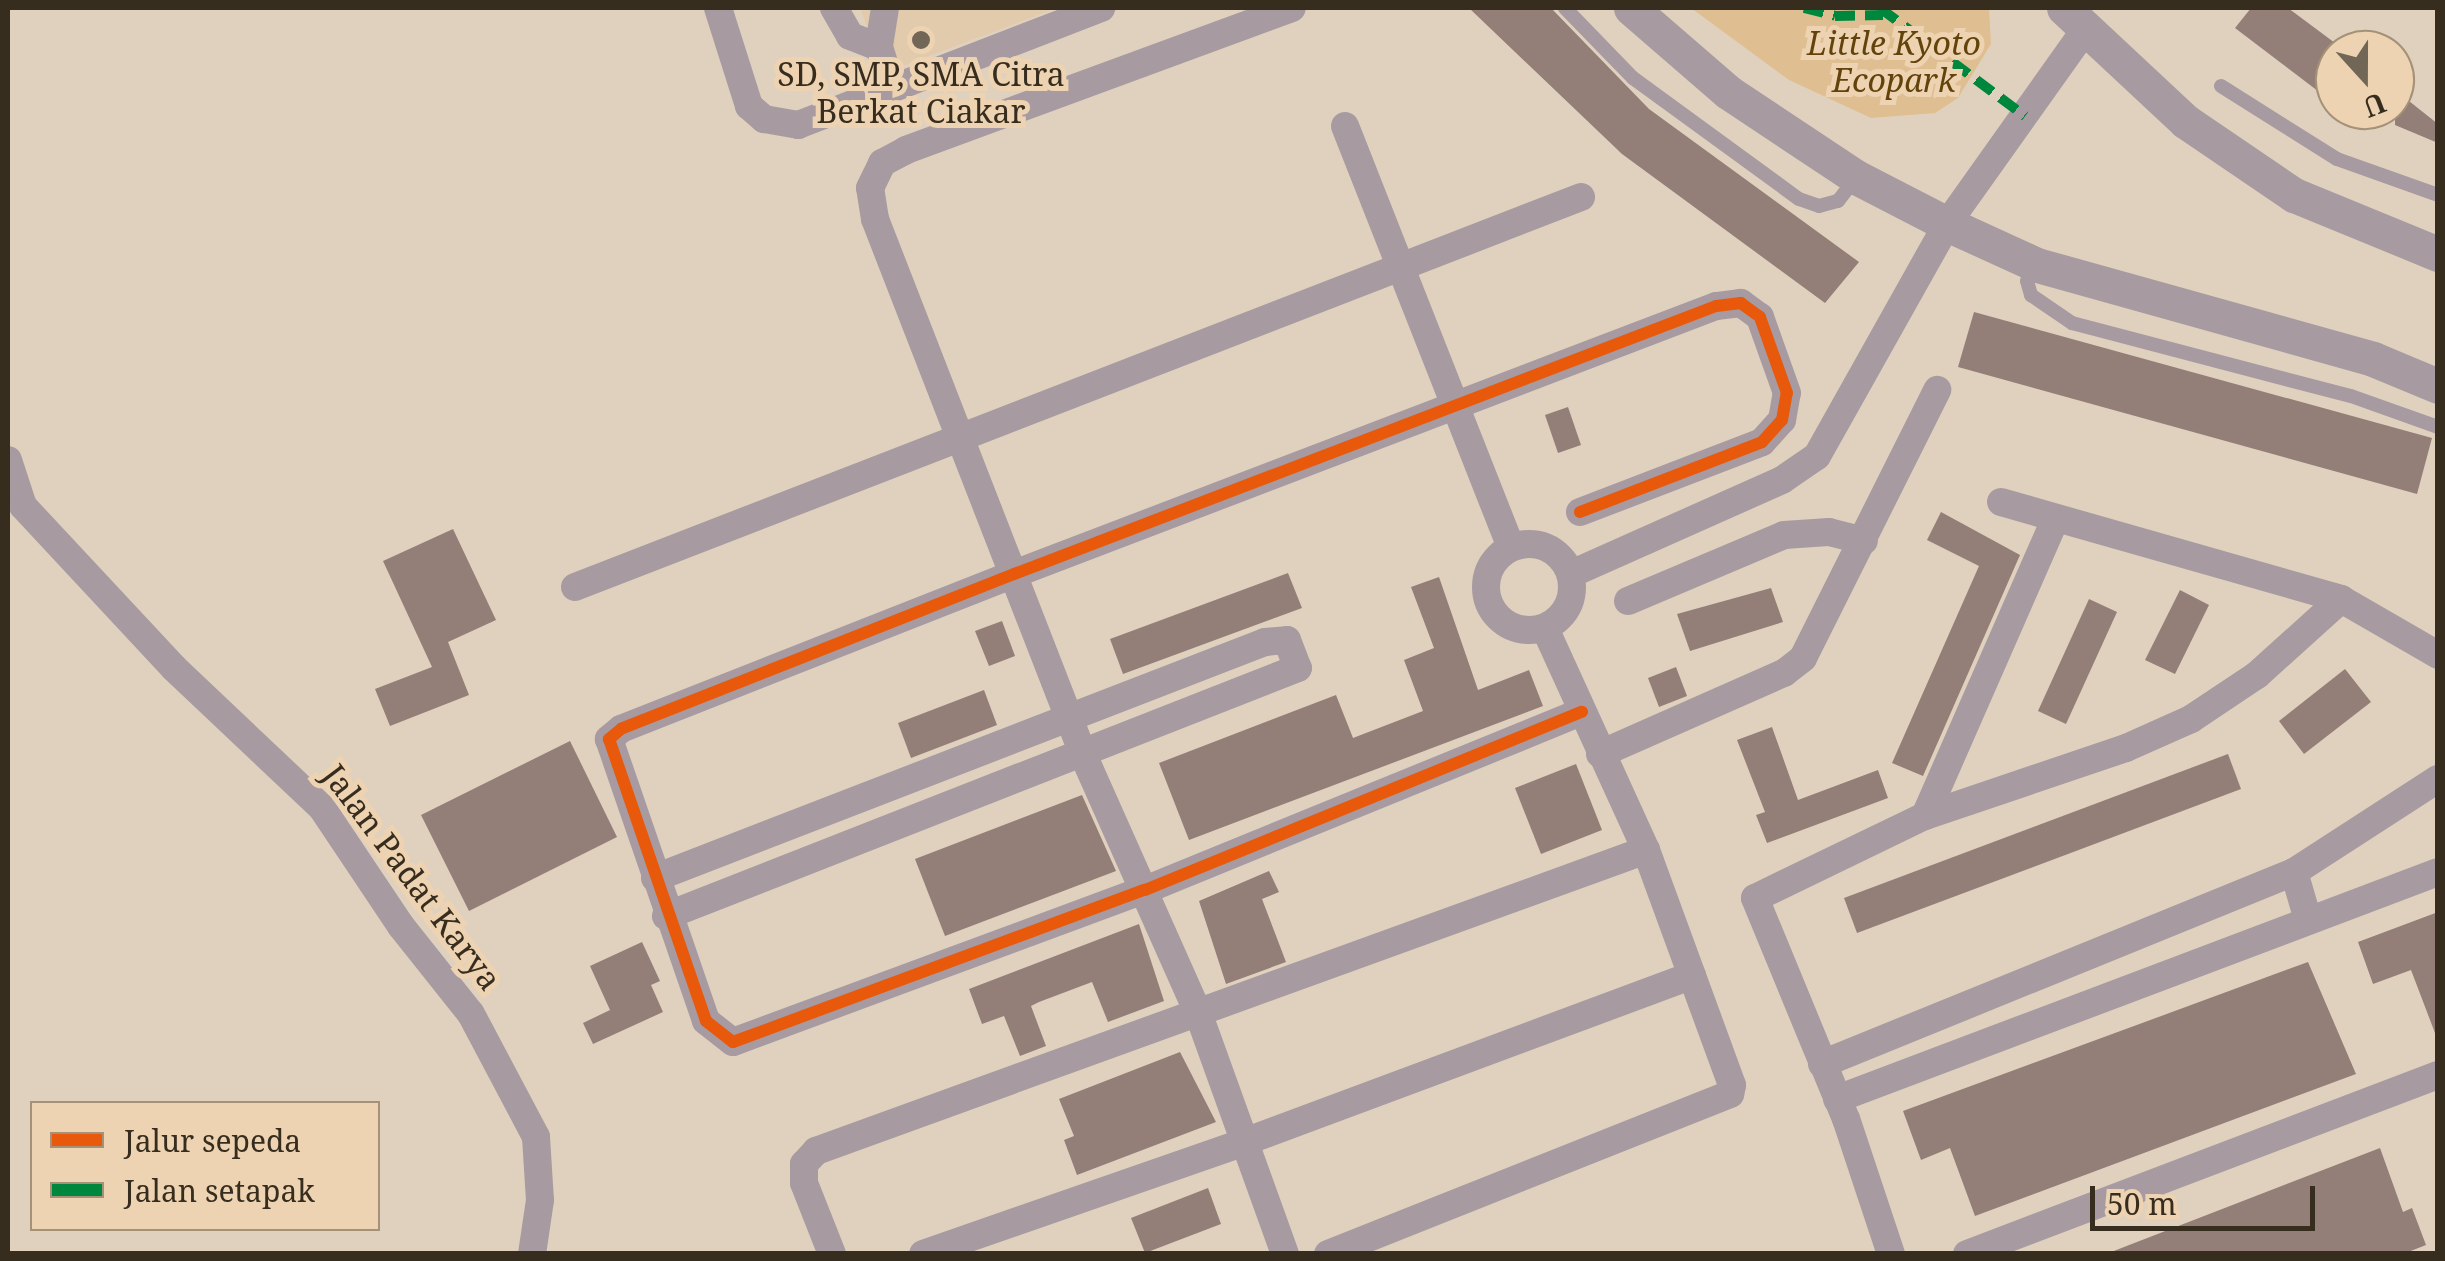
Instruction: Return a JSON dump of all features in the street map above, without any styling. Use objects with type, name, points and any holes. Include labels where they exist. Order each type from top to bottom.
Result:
[{"type":"street","points":[[718,8],[749,106],[764,119],[798,125],[1101,8]]},
{"type":"street","points":[[834,8],[850,36],[880,48]]},
{"type":"street","points":[[885,8],[880,48],[892,88]]},
{"type":"street","points":[[1285,1254],[1200,1015],[1083,754],[875,219],[870,188],[882,163],[1292,8]]},
{"type":"street","points":[[1631,8],[1728,92],[1856,177],[1947,224],[2037,265],[2373,359],[2438,386]]},
{"type":"street","points":[[1571,574],[1782,480],[1816,456],[1947,224],[2074,19],[2186,121],[2294,195],[2438,254]]},
{"type":"street","points":[[1345,126],[1511,548]]},
{"type":"street","points":[[575,587],[1581,197]]},
{"type":"street","points":[[1580,512],[1762,442],[1782,420],[1787,393],[1760,317],[1742,303],[1716,306],[1014,574],[614,732],[609,739],[666,916],[706,1022],[733,1042],[1145,890],[1582,712]]},
{"type":"street","points":[[1600,754],[1794,668],[1813,644],[1937,390]]},
{"type":"street","name":"Jalan Padat Karya","points":[[8,460],[15,506],[174,668],[322,808],[401,926],[472,1014],[536,1137],[540,1200],[532,1254]]},
{"type":"street","points":[[2001,502],[2341,600],[2438,655]]},
{"type":"street","points":[[1924,816],[2054,520]]},
{"type":"street","points":[[1628,601],[1784,536],[1829,532],[1864,541]]},
{"type":"street","points":[[1540,545],[1571,574],[1569,606],[1545,628],[1516,628],[1492,611],[1490,568],[1511,548],[1540,545]]},
{"type":"street","points":[[1891,1254],[1837,1099],[1755,898],[1924,816],[2126,748],[2191,719],[2257,675],[2341,600]]},
{"type":"street","points":[[1328,1254],[1722,1102],[1732,1085],[1646,850],[1545,628]]},
{"type":"street","points":[[654,878],[1266,642],[1288,643],[1296,674],[666,916]]},
{"type":"street","points":[[1822,1064],[2294,872],[2438,778]]},
{"type":"street","points":[[832,1254],[804,1183],[804,1164],[816,1151],[1200,1015],[1646,850]]},
{"type":"street","points":[[2294,872],[2308,920]]},
{"type":"street","points":[[1837,1099],[2438,872]]},
{"type":"street","points":[[923,1254],[1244,1142],[1692,975]]},
{"type":"street","points":[[1967,1254],[2438,1074]]},
{"type":"lane","points":[[1565,8],[1633,78],[1799,198],[1819,206],[1838,200],[1856,177]]},
{"type":"lane","points":[[2221,86],[2337,159],[2438,195]]},
{"type":"lane","points":[[2037,265],[2027,281],[2031,295],[2072,323],[2351,396],[2438,427]]},
{"type":"shaded area","name":"SD, SMP, SMA Citra Berkat Ciakar","points":[[860,8],[1057,8],[884,73]]},
{"type":"green space","name":"Little Kyoto Ecopark","points":[[1691,8],[1989,8],[1991,44],[1958,98],[1935,113],[1871,118],[1789,80]]},
{"type":"building","points":[[1469,8],[1551,8],[1649,109],[1859,262],[1825,303],[1622,154]]},
{"type":"building","points":[[2251,8],[2288,8],[2318,30],[2315,89],[2235,28]]},
{"type":"building","points":[[2415,106],[2438,124],[2438,143],[2407,130],[2415,130]]},
{"type":"building","points":[[1974,312],[2432,438],[2417,494],[1958,367]]},
{"type":"building","points":[[1568,407],[1581,445],[1558,453],[1545,415]]},
{"type":"building","points":[[1941,512],[2020,555],[1923,776],[1892,763],[1979,566],[1927,540]]},
{"type":"building","points":[[453,529],[496,620],[448,642],[469,695],[390,726],[375,689],[432,667],[383,561]]},
{"type":"building","points":[[1288,573],[1302,608],[1123,674],[1110,639]]},
{"type":"building","points":[[1439,577],[1478,690],[1529,670],[1543,706],[1189,840],[1159,763],[1336,695],[1353,738],[1423,711],[1404,660],[1434,648],[1411,587]]},
{"type":"building","points":[[1771,588],[1783,622],[1690,651],[1677,614]]},
{"type":"building","points":[[2180,590],[2209,605],[2175,674],[2145,660]]},
{"type":"building","points":[[2089,599],[2117,612],[2066,724],[2038,711]]},
{"type":"building","points":[[1002,621],[1015,656],[989,666],[975,631]]},
{"type":"building","points":[[1676,667],[1687,696],[1659,707],[1648,678]]},
{"type":"building","points":[[2345,669],[2371,702],[2304,754],[2279,721]]},
{"type":"building","points":[[984,690],[997,725],[911,758],[898,723]]},
{"type":"building","points":[[1772,727],[1798,800],[1878,770],[1888,798],[1767,843],[1756,815],[1765,812],[1737,740]]},
{"type":"building","points":[[570,741],[617,837],[469,911],[421,815]]},
{"type":"building","points":[[2228,754],[2241,789],[1857,933],[1844,898]]},
{"type":"building","points":[[1576,764],[1602,830],[1541,854],[1515,788]]},
{"type":"building","points":[[1082,795],[1116,871],[945,936],[915,859]]},
{"type":"building","points":[[1269,871],[1279,892],[1262,899],[1286,962],[1226,984],[1199,901]]},
{"type":"building","points":[[2438,912],[2435,1033],[2411,970],[2373,984],[2358,942]]},
{"type":"building","points":[[1139,924],[1164,1001],[1108,1022],[1092,982],[1039,1002],[1031,1006],[1046,1046],[1020,1056],[1004,1016],[982,1024],[969,989]]},
{"type":"building","points":[[642,942],[660,981],[651,985],[663,1012],[593,1044],[583,1023],[610,1010],[590,966]]},
{"type":"building","points":[[2308,962],[2356,1074],[1975,1216],[1950,1148],[1921,1160],[1903,1111]]},
{"type":"building","points":[[1180,1052],[1216,1122],[1077,1175],[1064,1140],[1074,1136],[1059,1099]]},
{"type":"building","points":[[2380,1148],[2403,1212],[2412,1208],[2426,1245],[2403,1254],[2106,1254]]},
{"type":"building","points":[[1208,1188],[1221,1224],[1145,1253],[1131,1218]]},
{"type":"marked path","points":[[1804,8],[1835,16],[1883,15]]},
{"type":"marked path","points":[[1880,8],[2025,116]]},
{"type":"cycle path","points":[[1580,512],[1762,442],[1782,420],[1787,393],[1760,317],[1741,303],[1716,306],[1014,574],[621,729],[609,739],[706,1021],[733,1042],[1145,890],[1582,712]]},
{"type":"place","name":"SD, SMP, SMA Citra Berkat Ciakar","points":[[921,40]]}]
